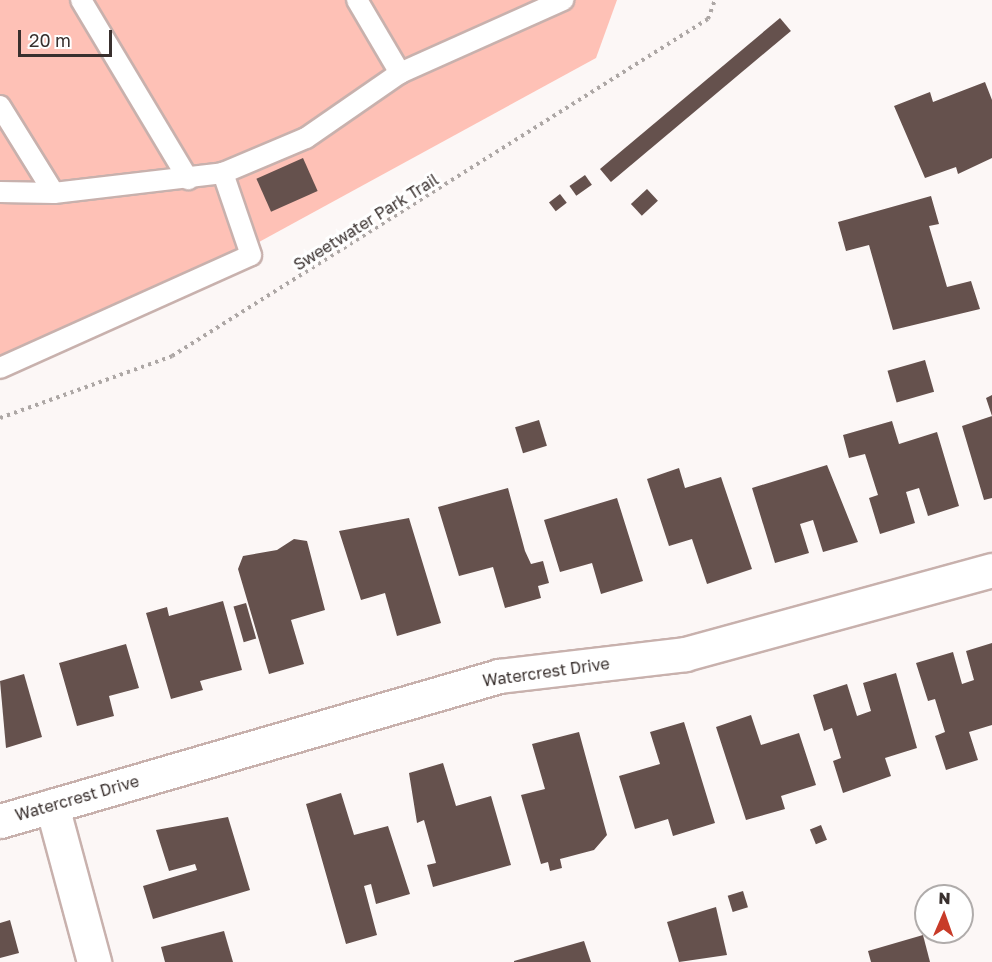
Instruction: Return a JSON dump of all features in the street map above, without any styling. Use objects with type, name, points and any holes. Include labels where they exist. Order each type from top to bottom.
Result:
[{"type":"street","name":"Watercrest Drive","points":[[0,821],[499,676],[685,654],[992,570]]},
{"type":"street","points":[[52,806],[94,962]]},
{"type":"lane","points":[[81,0],[188,179]]},
{"type":"lane","points":[[357,0],[400,72]]},
{"type":"lane","points":[[0,192],[54,193],[188,179],[223,173],[306,138],[400,72],[563,0]]},
{"type":"lane","points":[[0,106],[54,193]]},
{"type":"lane","points":[[0,368],[251,255],[223,173]]},
{"type":"path","name":"Sweetwater Park Trail","points":[[0,418],[172,357],[670,44],[708,19],[715,0]]},
{"type":"shaded area","points":[[0,0],[617,0],[596,58],[105,326],[0,362]]},
{"type":"building","points":[[780,18],[791,31],[611,182],[600,169]]},
{"type":"building","points":[[985,82],[992,100],[992,158],[958,174],[956,167],[925,178],[894,106],[930,92],[933,102]]},
{"type":"building","points":[[303,158],[318,191],[271,212],[256,179]]},
{"type":"building","points":[[585,175],[592,185],[576,196],[569,186]]},
{"type":"building","points":[[647,189],[658,201],[642,216],[631,204]]},
{"type":"building","points":[[560,194],[567,203],[556,211],[549,203]]},
{"type":"building","points":[[931,196],[939,224],[929,226],[947,287],[971,281],[980,309],[893,330],[869,245],[846,251],[838,222]]},
{"type":"building","points":[[925,360],[934,392],[897,402],[888,371]]},
{"type":"building","points":[[992,395],[992,416],[986,398]]},
{"type":"building","points":[[992,416],[992,498],[984,500],[962,426]]},
{"type":"building","points":[[539,420],[547,446],[523,453],[515,427]]},
{"type":"building","points":[[892,421],[899,444],[937,432],[959,506],[928,516],[919,488],[906,492],[915,523],[880,534],[869,498],[878,495],[865,454],[849,458],[843,435]]},
{"type":"building","points":[[827,465],[858,542],[823,552],[813,520],[800,524],[809,553],[775,563],[752,488]]},
{"type":"building","points":[[679,468],[685,488],[721,477],[752,569],[707,584],[692,539],[669,546],[647,479]]},
{"type":"building","points":[[508,488],[525,551],[531,564],[543,561],[549,583],[538,586],[541,598],[505,608],[493,567],[459,576],[438,507]]},
{"type":"building","points":[[617,498],[643,581],[601,594],[592,563],[560,572],[544,520]]},
{"type":"building","points":[[409,518],[441,623],[397,636],[385,593],[361,600],[339,531]]},
{"type":"building","points":[[294,539],[307,541],[325,610],[291,620],[304,664],[269,674],[238,569],[243,556],[277,550]]},
{"type":"building","points":[[223,601],[242,670],[200,681],[203,690],[171,699],[146,613],[167,607],[169,616]]},
{"type":"building","points":[[246,603],[256,639],[244,642],[234,607]]},
{"type":"building","points":[[992,643],[992,725],[969,732],[978,760],[946,770],[935,736],[945,732],[935,699],[928,701],[916,663],[953,652],[962,684],[974,680],[966,651]]},
{"type":"building","points":[[126,644],[139,688],[109,696],[114,716],[77,726],[59,663]]},
{"type":"building","points":[[896,673],[917,748],[885,758],[891,776],[843,793],[833,761],[841,758],[832,728],[824,731],[813,695],[847,684],[857,716],[871,711],[863,683]]},
{"type":"building","points":[[24,674],[42,737],[6,748],[0,681]]},
{"type":"building","points":[[751,715],[761,745],[799,733],[816,785],[781,796],[785,809],[746,820],[716,727]]},
{"type":"building","points":[[684,722],[715,823],[673,836],[668,819],[635,829],[619,776],[660,764],[650,732]]},
{"type":"building","points":[[579,732],[607,835],[594,850],[560,859],[562,868],[550,871],[548,862],[541,864],[521,795],[545,789],[532,744]]},
{"type":"building","points":[[443,763],[456,806],[491,796],[511,865],[433,887],[427,865],[436,863],[424,820],[417,823],[409,773]]},
{"type":"building","points":[[341,793],[354,835],[388,826],[410,894],[376,904],[371,884],[364,886],[377,935],[346,944],[306,804]]},
{"type":"building","points":[[228,817],[250,890],[153,919],[143,886],[197,870],[195,864],[169,871],[156,830]]},
{"type":"building","points":[[821,825],[827,840],[816,844],[810,829]]},
{"type":"building","points":[[743,891],[748,907],[733,912],[728,896]]},
{"type":"building","points":[[716,907],[727,955],[679,962],[667,922]]},
{"type":"building","points":[[10,920],[19,953],[0,958],[0,923]]},
{"type":"building","points":[[224,931],[233,962],[165,962],[161,947]]},
{"type":"building","points":[[914,938],[914,944],[925,944],[930,962],[871,962],[868,951]]},
{"type":"building","points":[[584,941],[591,962],[514,962],[514,961]]}]
